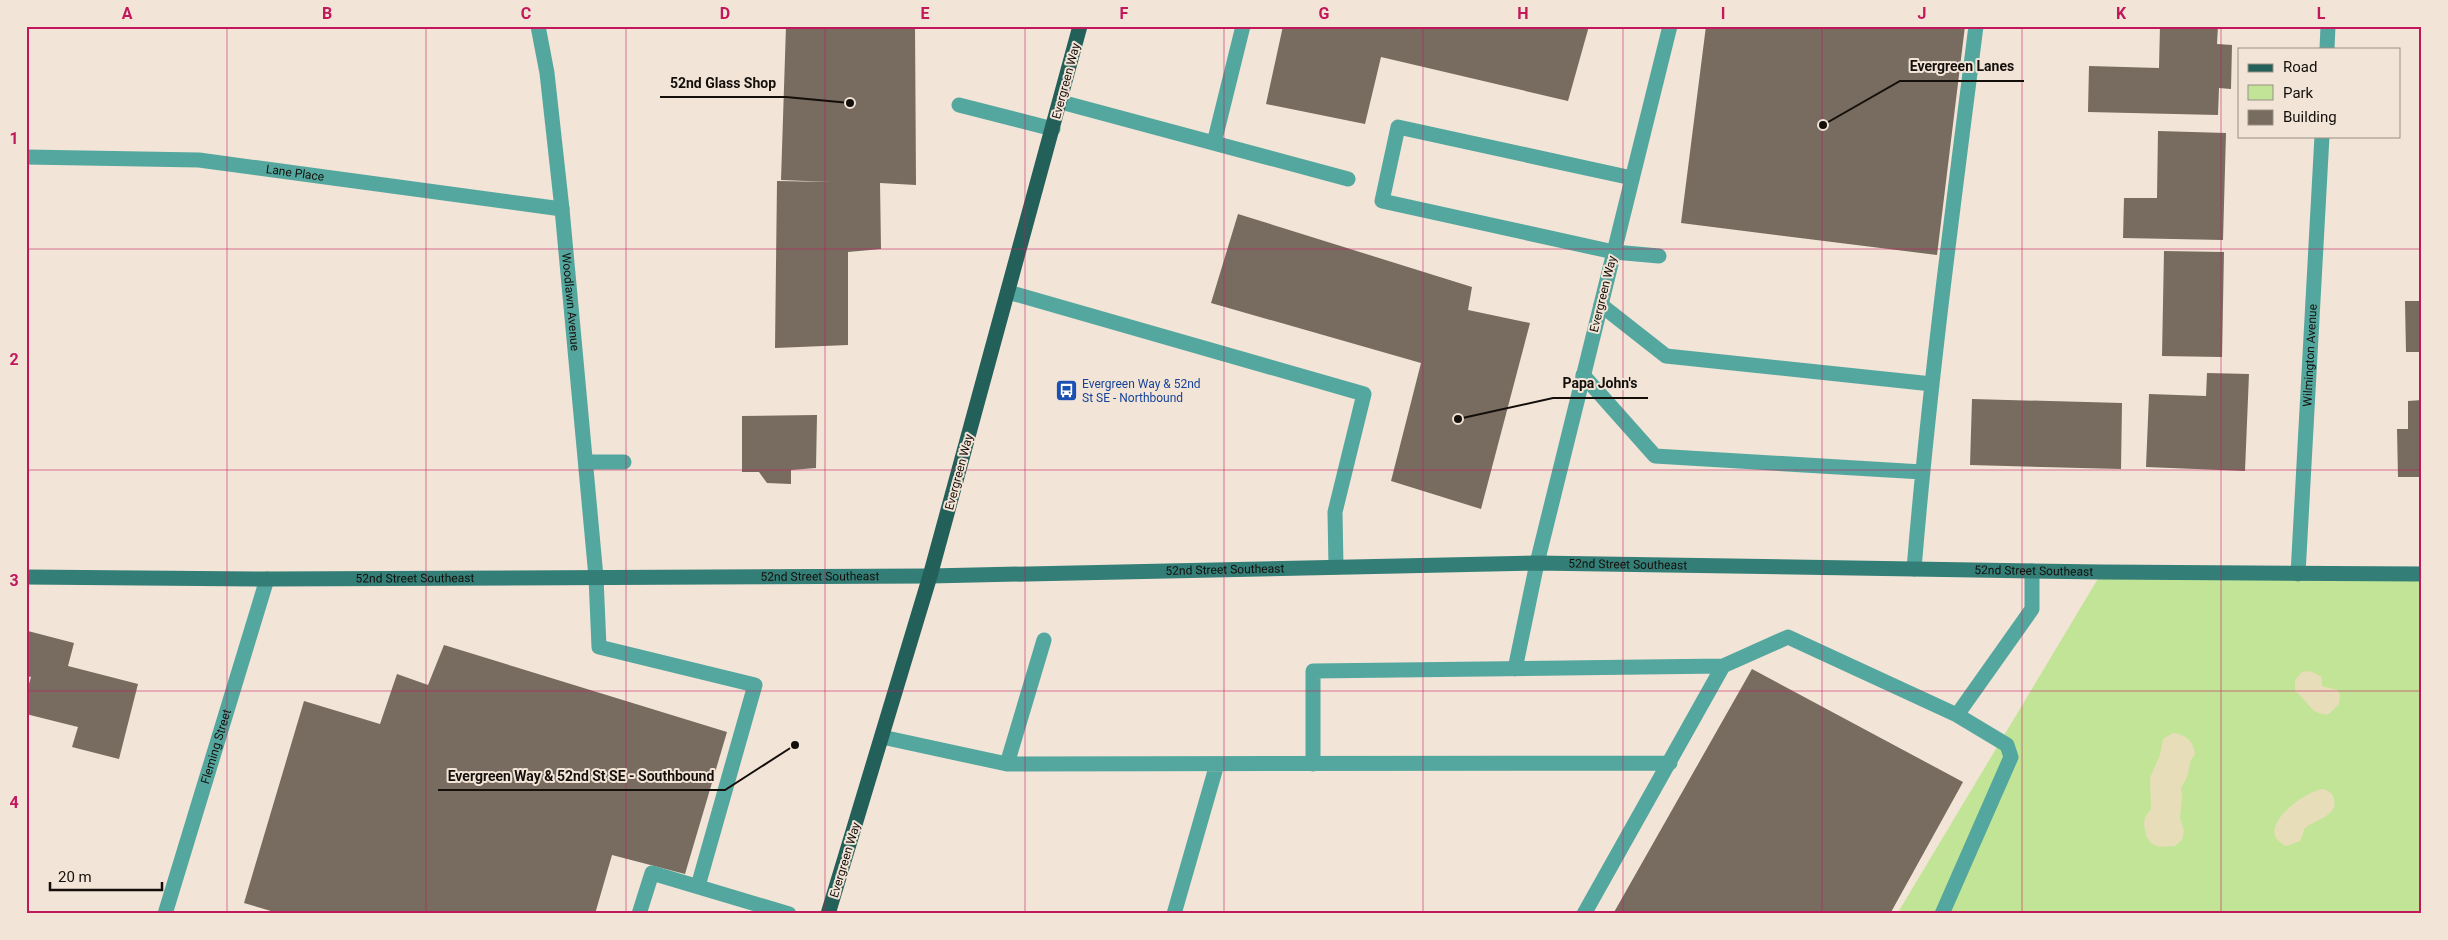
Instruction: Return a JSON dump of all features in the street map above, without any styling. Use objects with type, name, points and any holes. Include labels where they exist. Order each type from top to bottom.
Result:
[{"type":"main road","name":"Evergreen Way","points":[[828,914],[930,576],[1061,102],[1080,26]]},
{"type":"street","name":"Woodlawn Avenue","points":[[538,26],[547,73],[562,209],[596,578],[599,646],[754,685],[698,886]]},
{"type":"street","points":[[1214,143],[1243,26]]},
{"type":"street","name":"Evergreen Way","points":[[1515,669],[1537,562],[1670,26]]},
{"type":"street","points":[[1914,569],[1932,384],[1976,26]]},
{"type":"street","points":[[2327,48],[2328,26]]},
{"type":"street","points":[[1061,102],[1348,179]]},
{"type":"street","points":[[959,105],[1053,129]]},
{"type":"street","points":[[1632,178],[1398,127],[1382,201],[1614,252],[1659,256]]},
{"type":"street","name":"Wilmington Avenue","points":[[2298,574],[2322,138]]},
{"type":"street","name":"Lane Place","points":[[26,157],[199,160],[562,209]]},
{"type":"street","points":[[1008,292],[1364,394],[1335,512],[1336,567]]},
{"type":"street","points":[[1601,305],[1666,356],[1932,384]]},
{"type":"street","points":[[1583,375],[1655,456],[1922,472]]},
{"type":"street","points":[[586,462],[624,462]]},
{"type":"street","name":"52nd Street Southeast","points":[[26,577],[267,579],[930,576],[1537,562],[2032,571],[2422,574]]},
{"type":"street","points":[[1957,715],[2032,609],[2032,571]]},
{"type":"street","name":"Fleming Street","points":[[165,914],[267,579]]},
{"type":"street","points":[[1313,764],[1313,671],[1723,666],[1788,637],[1957,715],[2007,745],[2011,757],[1942,914]]},
{"type":"street","points":[[1007,764],[1044,640]]},
{"type":"street","points":[[1584,914],[1723,666]]},
{"type":"street","points":[[882,738],[1007,764],[1670,763]]},
{"type":"street","points":[[1174,914],[1217,764]]},
{"type":"street","points":[[639,914],[652,872],[789,914]]},
{"type":"green space","points":[[2102,572],[2422,574],[2422,914],[1897,914]]},
{"type":"sand","points":[[2310,671],[2322,677],[2322,686],[2337,690],[2340,694],[2339,704],[2329,714],[2318,713],[2295,691],[2295,680],[2302,672]]},
{"type":"sand","points":[[2173,733],[2188,739],[2193,745],[2195,754],[2190,762],[2188,775],[2181,788],[2180,818],[2184,831],[2182,840],[2175,846],[2159,847],[2151,843],[2146,836],[2144,824],[2145,817],[2151,809],[2150,778],[2160,755],[2163,739]]},
{"type":"sand","points":[[2323,789],[2333,795],[2335,805],[2333,810],[2325,817],[2305,828],[2300,841],[2287,846],[2277,839],[2274,831],[2277,822],[2284,813],[2304,797],[2314,791]]},
{"type":"building","points":[[786,26],[915,26],[916,185],[880,183],[881,249],[848,252],[848,345],[775,348],[777,181],[831,182],[781,180]]},
{"type":"building","points":[[1283,26],[1589,26],[1568,101],[1381,57],[1365,124],[1266,104]]},
{"type":"building","points":[[1706,26],[1965,26],[1937,255],[1681,223]]},
{"type":"building","points":[[2160,26],[2218,26],[2217,44],[2232,45],[2231,89],[2219,88],[2218,115],[2088,112],[2089,66],[2159,68]]},
{"type":"building","points":[[2158,131],[2226,133],[2223,240],[2123,238],[2124,198],[2157,198]]},
{"type":"building","points":[[1238,214],[1472,287],[1468,310],[1530,323],[1481,509],[1391,481],[1421,363],[1211,303]]},
{"type":"building","points":[[2164,251],[2224,252],[2222,357],[2162,356]]},
{"type":"building","points":[[2405,301],[2422,301],[2422,352],[2406,352]]},
{"type":"building","points":[[2207,373],[2249,374],[2245,471],[2146,467],[2149,394],[2206,396]]},
{"type":"building","points":[[1972,399],[2122,403],[2121,469],[1970,465]]},
{"type":"building","points":[[2422,400],[2422,477],[2398,477],[2397,429],[2408,429],[2408,401]]},
{"type":"building","points":[[817,415],[816,468],[791,470],[791,484],[767,483],[759,472],[742,472],[742,416]]},
{"type":"building","points":[[28,631],[74,643],[68,666],[138,684],[119,759],[72,747],[78,727],[26,714],[26,694],[31,677],[26,676]]},
{"type":"building","points":[[444,645],[727,732],[685,874],[612,855],[595,914],[281,914],[244,903],[304,701],[380,724],[397,674],[428,685]]},
{"type":"building","points":[[1752,669],[1963,782],[1890,914],[1613,914]]},
{"type":"place","name":"52nd Glass Shop","points":[[850,103]]},
{"type":"place","name":"Evergreen Lanes","points":[[1823,125]]},
{"type":"place","name":"Evergreen Way & 52nd St SE - Northbound","points":[[1066,391]]},
{"type":"place","name":"Papa John's","points":[[1458,419]]},
{"type":"place","name":"Evergreen Way & 52nd St SE - Southbound","points":[[795,745]]}]
